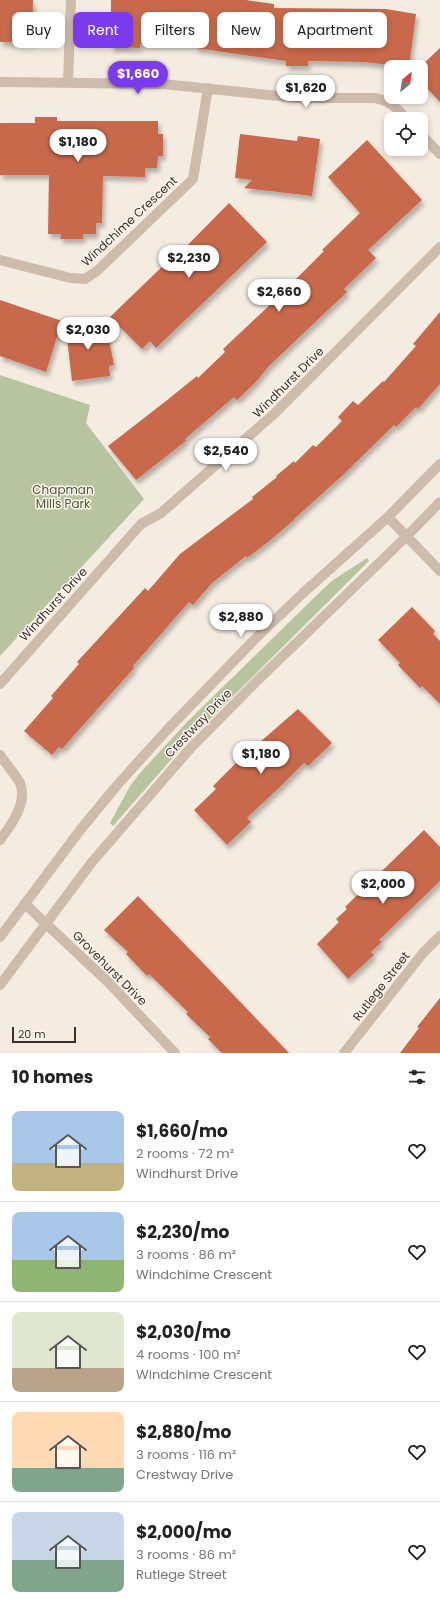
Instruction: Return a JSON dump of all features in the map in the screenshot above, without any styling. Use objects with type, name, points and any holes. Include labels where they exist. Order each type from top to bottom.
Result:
[{"type":"street","points":[[68,82],[72,0]]},
{"type":"street","points":[[0,82],[163,84],[298,98],[375,98],[385,100],[400,112]]},
{"type":"street","name":"Windchime Crescent","points":[[0,260],[71,278],[85,279],[97,271],[193,179],[208,88]]},
{"type":"street","points":[[428,141],[440,154]]},
{"type":"street","name":"Windhurst Drive","points":[[0,684],[141,524],[161,513],[245,441],[274,414],[440,247]]},
{"type":"street","name":"Crestway Drive","points":[[0,937],[81,829],[119,783],[167,730],[290,605],[388,517],[440,464]]},
{"type":"street","name":"Crestway Drive","points":[[0,985],[92,862],[188,751],[255,683],[407,536],[440,502]]},
{"type":"street","points":[[388,517],[440,571]]},
{"type":"street","points":[[0,755],[20,784],[22,804],[0,840]]},
{"type":"street","name":"Grovehurst Drive","points":[[25,904],[108,982],[175,1053]]},
{"type":"street","name":"Rutlege Street","points":[[344,1053],[423,953],[440,936]]},
{"type":"green space","name":"Chapman Mills Park","points":[[0,375],[90,405],[86,423],[144,499],[0,656]]},
{"type":"green space","points":[[367,558],[369,561],[183,746],[113,826],[110,823],[130,786],[188,721],[333,580]]},
{"type":"building","points":[[0,0],[33,0],[33,12],[12,12],[12,42],[0,42]]},
{"type":"building","points":[[111,0],[246,0],[274,4],[274,8],[386,9],[416,14],[410,60],[384,60],[384,64],[363,62],[308,61],[308,66],[286,66],[286,61],[196,48],[209,48],[209,12],[141,12],[140,48],[133,48],[133,12],[111,12]]},
{"type":"building","points":[[440,48],[440,102],[428,89],[427,60]]},
{"type":"building","points":[[35,117],[57,117],[57,121],[158,121],[158,134],[163,134],[163,156],[158,156],[157,168],[145,168],[145,177],[103,176],[102,223],[96,223],[96,234],[83,234],[83,239],[60,239],[61,234],[48,234],[49,175],[0,175],[0,123],[35,123]]},
{"type":"building","points":[[240,134],[297,141],[298,136],[320,139],[312,196],[244,188],[252,180],[235,178]]},
{"type":"building","points":[[367,140],[422,200],[368,250],[376,258],[344,289],[347,292],[269,366],[254,384],[237,400],[234,397],[185,439],[186,441],[136,480],[108,446],[197,376],[198,378],[225,352],[223,349],[274,301],[324,251],[322,250],[360,213],[328,177]]},
{"type":"building","points":[[229,203],[267,242],[156,348],[150,341],[142,349],[110,317],[169,260],[171,262]]},
{"type":"building","points":[[0,300],[62,321],[46,372],[0,356]]},
{"type":"building","points":[[440,312],[440,384],[418,409],[416,407],[396,427],[394,425],[342,476],[268,542],[247,558],[246,556],[212,583],[193,605],[189,602],[133,666],[134,668],[62,749],[59,747],[52,755],[24,731],[53,698],[51,696],[79,664],[77,662],[145,588],[148,591],[180,554],[253,499],[252,497],[294,461],[295,463],[313,445],[316,447],[342,421],[338,417],[353,401],[358,405],[383,381],[384,382],[416,346],[413,344]]},
{"type":"building","points":[[87,318],[88,337],[105,320],[114,365],[109,366],[110,376],[72,381],[65,321]]},
{"type":"building","points":[[412,607],[435,631],[433,634],[440,641],[440,704],[422,686],[420,688],[398,665],[400,663],[378,640]]},
{"type":"building","points":[[298,709],[332,743],[308,766],[304,763],[247,818],[251,822],[227,845],[194,810],[216,789],[213,786],[237,762]]},
{"type":"building","points":[[424,830],[440,847],[440,881],[379,940],[382,942],[371,952],[374,955],[348,979],[317,944],[339,922],[336,919],[347,909],[345,907]]},
{"type":"building","points":[[138,896],[289,1053],[222,1053],[208,1039],[210,1037],[186,1014],[188,1012],[149,974],[147,976],[126,954],[128,952],[104,930]]},
{"type":"building","points":[[440,998],[440,1053],[400,1053],[419,1028],[417,1027]]}]
